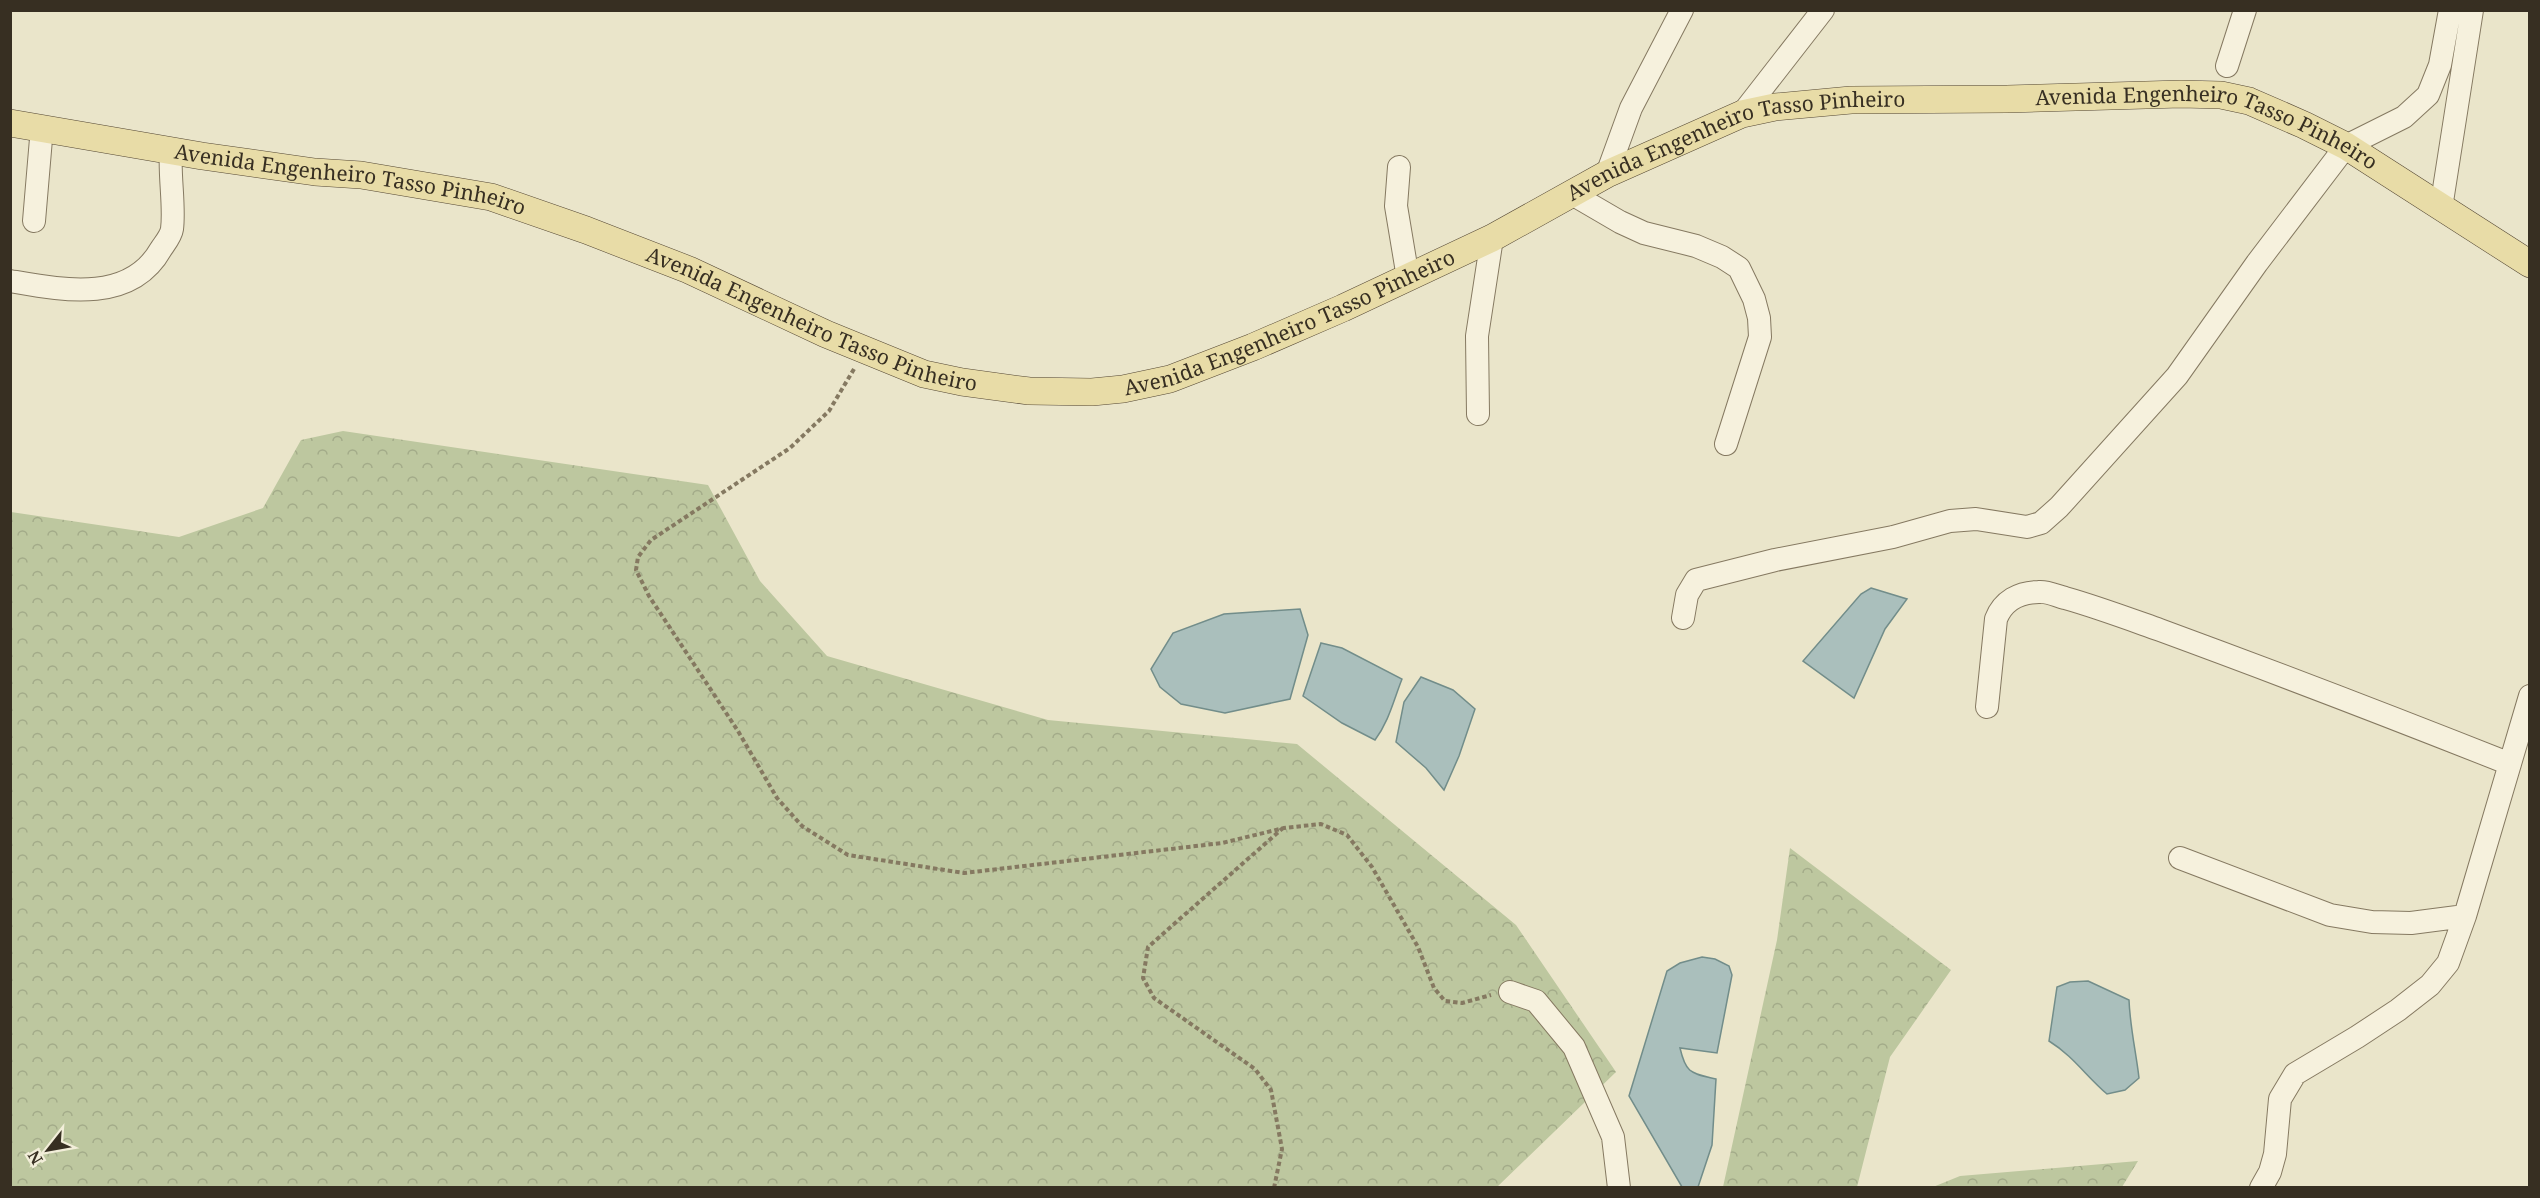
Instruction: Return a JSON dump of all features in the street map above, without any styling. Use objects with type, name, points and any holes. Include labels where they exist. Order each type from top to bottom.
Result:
[{"type":"main road","name":"Avenida Engenheiro Tasso Pinheiro","points":[[10,123],[171,150],[315,172],[361,175],[491,197],[586,230],[689,270],[826,334],[924,374],[996,388],[1092,392],[1124,389],[1170,379],[1243,351],[1408,278],[1492,238],[1608,174],[1742,114],[1775,107],[1851,100],[2007,99],[2181,94],[2221,95],[2249,101],[2346,146],[2529,264]]},
{"type":"street","points":[[1608,174],[1635,99],[1682,10]]},
{"type":"street","points":[[1742,114],[1823,10]]},
{"type":"street","points":[[2227,66],[2246,10]]},
{"type":"street","points":[[1683,618],[1687,595],[1696,580],[1776,560],[1893,537],[1950,521],[1976,519],[2027,527],[2041,523],[2060,507],[2177,375],[2257,262],[2346,146],[2404,117],[2428,95],[2440,65],[2450,10]]},
{"type":"street","points":[[2441,208],[2472,10]]},
{"type":"street","points":[[34,221],[42,127]]},
{"type":"street","points":[[10,281],[59,290],[104,290],[135,278],[156,259],[172,231],[171,150]]},
{"type":"street","points":[[1399,167],[1396,206],[1408,278]]},
{"type":"street","points":[[1572,194],[1644,233],[1696,246],[1722,256],[1739,268],[1754,299],[1760,318],[1760,337],[1726,444]]},
{"type":"street","points":[[1478,414],[1477,336],[1492,238]]},
{"type":"street","points":[[1987,707],[1996,619],[2000,609],[2010,599],[2041,591],[2094,606],[2369,707],[2510,764]]},
{"type":"street","points":[[2261,1188],[2270,1172],[2275,1154],[2280,1099],[2290,1080],[2309,1064],[2357,1037],[2398,1010],[2430,985],[2448,963],[2465,916],[2529,696]]},
{"type":"street","points":[[2180,858],[2330,915],[2372,922],[2411,922],[2465,916]]},
{"type":"street","points":[[1510,992],[1536,1002],[1574,1047],[1613,1137],[1619,1188]]},
{"type":"path","points":[[865,350],[829,411],[790,448],[651,540],[638,557],[636,570],[650,596],[738,730],[777,798],[802,826],[848,855],[964,873],[1222,843],[1284,828],[1321,824],[1347,835],[1372,867],[1418,947],[1434,988],[1445,1001],[1462,1003],[1510,992]]},
{"type":"path","points":[[1274,1188],[1282,1149],[1271,1090],[1255,1070],[1154,998],[1143,978],[1148,947],[1284,828]]},
{"type":"green space","points":[[343,431],[708,485],[760,581],[827,656],[1048,720],[1297,744],[1516,925],[1616,1072],[1497,1187],[11,1188],[11,512],[179,537],[263,508],[301,440]]},
{"type":"green space","points":[[1790,848],[1951,970],[1890,1057],[1857,1187],[1723,1187],[1777,940]]},
{"type":"green space","points":[[2138,1161],[2122,1187],[1933,1187],[1960,1176]]},
{"type":"shaded area","points":[[1871,588],[1907,599],[1885,629],[1854,698],[1803,661],[1861,594]]},
{"type":"shaded area","points":[[1300,609],[1308,635],[1290,699],[1225,713],[1181,704],[1160,687],[1151,669],[1173,633],[1224,614]]},
{"type":"shaded area","points":[[1321,643],[1342,648],[1402,679],[1387,718],[1375,740],[1342,723],[1303,696]]},
{"type":"shaded area","points":[[1421,677],[1453,690],[1475,709],[1459,756],[1444,790],[1426,768],[1396,742],[1404,702]]},
{"type":"shaded area","points":[[1702,957],[1715,959],[1729,966],[1732,975],[1717,1053],[1680,1048],[1687,1068],[1695,1073],[1716,1079],[1712,1145],[1698,1187],[1682,1187],[1629,1096],[1667,971],[1680,963]]},
{"type":"shaded area","points":[[2088,981],[2129,1000],[2139,1078],[2125,1090],[2107,1094],[2065,1053],[2049,1041],[2057,987],[2070,982]]}]
